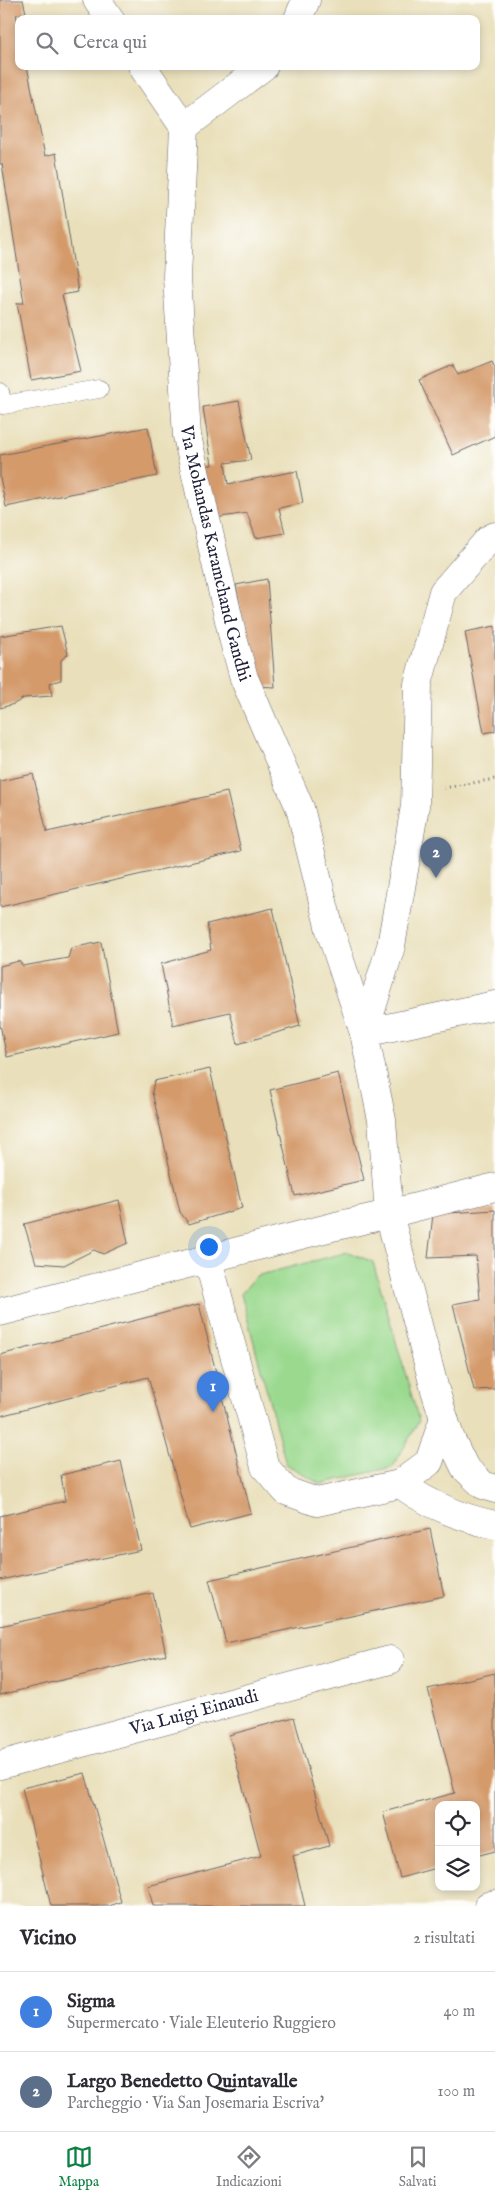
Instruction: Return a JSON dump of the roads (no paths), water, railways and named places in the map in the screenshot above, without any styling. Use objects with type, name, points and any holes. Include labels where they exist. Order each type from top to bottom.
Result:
[{"type":"street","points":[[97,0],[107,15]]},
{"type":"street","points":[[300,15],[306,0]]},
{"type":"street","points":[[145,70],[184,127],[259,70]]},
{"type":"street","name":"Via Mohandas Karamchand Gandhi","points":[[184,127],[177,277],[187,436],[233,638],[244,678],[300,808],[330,930],[364,1033],[382,1120],[389,1214],[444,1418],[464,1468],[483,1485],[495,1489]]},
{"type":"street","points":[[495,536],[489,539],[442,592],[418,684],[414,806],[391,946],[364,1033],[495,1005]]},
{"type":"street","points":[[0,1312],[495,1187]]},
{"type":"street","points":[[208,1260],[265,1467],[286,1491],[317,1502],[400,1484],[429,1462],[444,1418]]},
{"type":"street","points":[[400,1484],[418,1497],[442,1508],[477,1521],[495,1525]]},
{"type":"street","name":"Via Luigi Einaudi","points":[[0,1765],[390,1660]]},
{"type":"street","points":[[488,1906],[495,1904]]},
{"type":"lane","points":[[0,392],[3,405],[99,389]]},
{"type":"place","name":"Largo Benedetto Quintavalle","points":[[436,878]]},
{"type":"place","name":"Sigma","points":[[213,1412]]}]
